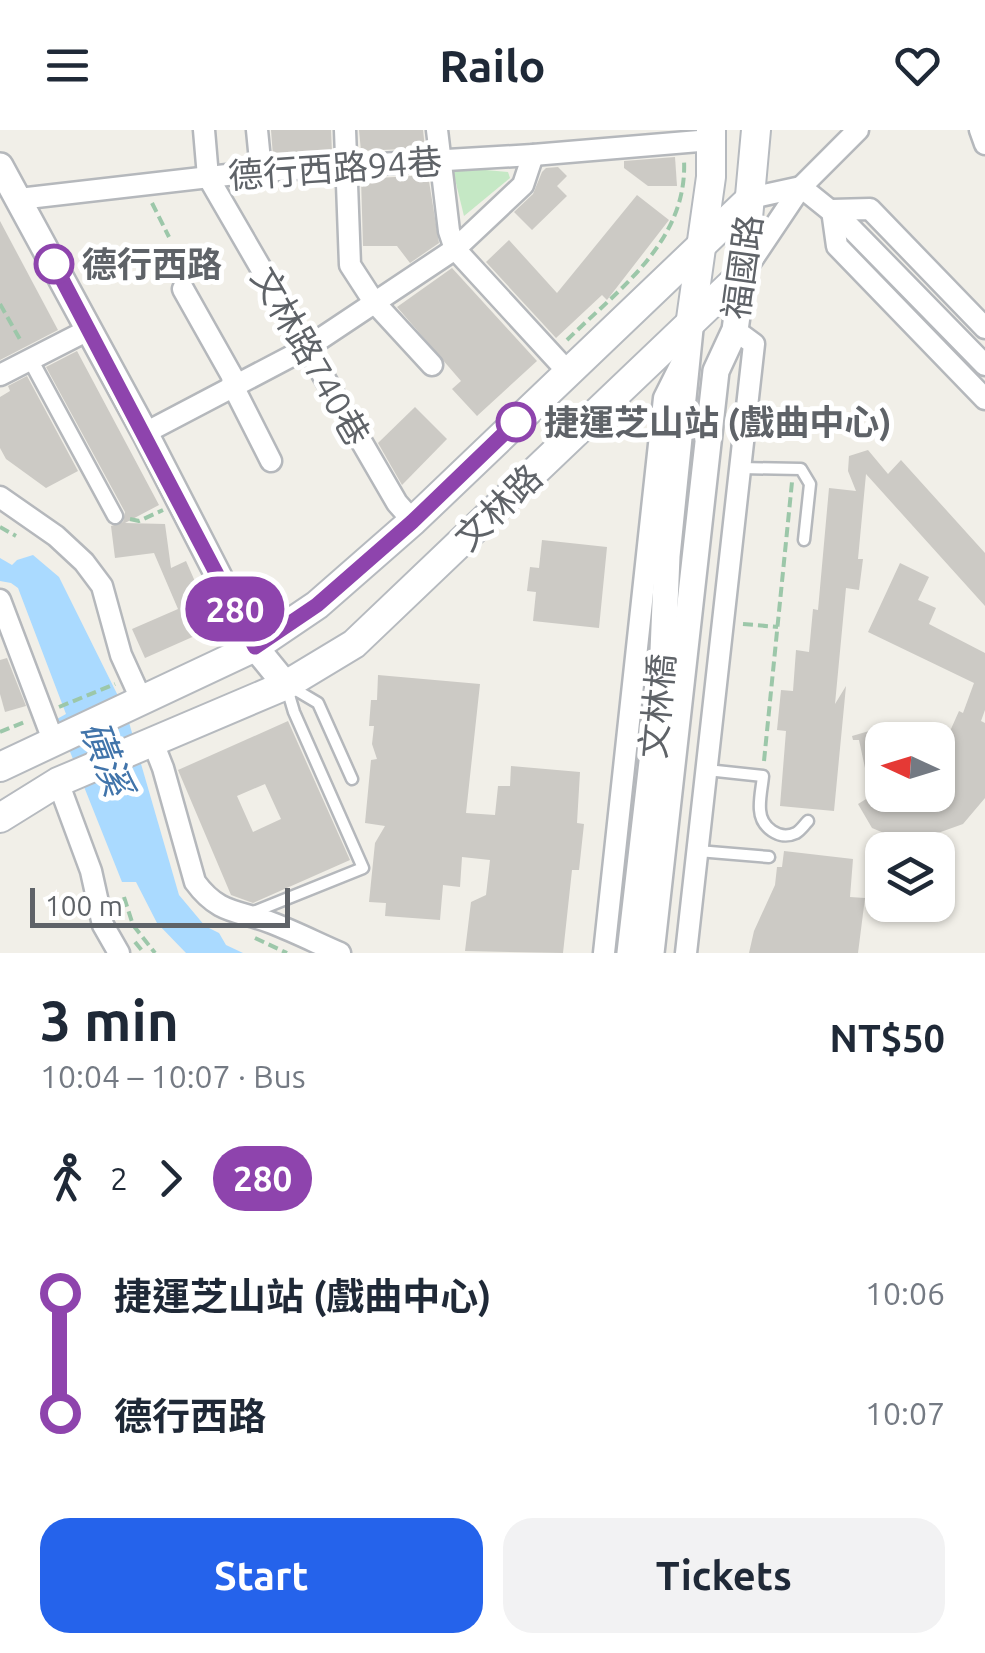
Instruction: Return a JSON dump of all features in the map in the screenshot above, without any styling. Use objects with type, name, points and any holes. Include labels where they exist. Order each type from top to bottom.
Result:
[{"type":"main road","name":"福國路","points":[[743,273],[756,130]]},
{"type":"main road","name":"福國路","points":[[691,319],[711,178],[702,137]]},
{"type":"main road","name":"文林路","points":[[0,767],[51,726],[255,647],[317,605],[412,522],[752,198]]},
{"type":"main road","name":"文林路","points":[[0,818],[64,779],[286,684],[354,644],[743,273]]},
{"type":"street","name":"文林路740巷","points":[[204,130],[208,177],[305,349],[397,504],[412,522]]},
{"type":"street","points":[[257,130],[261,171]]},
{"type":"street","points":[[345,130],[350,265],[374,302],[432,365]]},
{"type":"street","points":[[437,130],[456,250],[568,372]]},
{"type":"street","name":"文林路","points":[[743,273],[801,187],[858,130]]},
{"type":"street","points":[[980,130],[985,144]]},
{"type":"street","name":"德行西路94巷","points":[[19,199],[261,171],[533,155],[702,137]]},
{"type":"street","points":[[144,434],[305,349],[456,250],[522,186],[533,155]]},
{"type":"street","points":[[0,167],[255,647],[286,684]]},
{"type":"street","points":[[801,187],[832,210],[882,258],[985,365]]},
{"type":"street","name":"文林路","points":[[752,198],[801,187]]},
{"type":"street","points":[[832,210],[870,209],[985,328]]},
{"type":"street","points":[[832,210],[836,246],[985,400]]},
{"type":"street","name":"福國路","points":[[706,460],[716,371],[735,330],[743,273]]},
{"type":"street","points":[[183,289],[232,376],[233,386],[271,460]]},
{"type":"street","name":"福國路","points":[[678,459],[691,319]]},
{"type":"street","points":[[0,375],[88,330]]},
{"type":"street","points":[[686,953],[754,344],[735,330]]},
{"type":"street","points":[[604,953],[664,398],[686,354]]},
{"type":"street","points":[[30,360],[115,516]]},
{"type":"street","name":"文林橋","points":[[630,953],[662,676],[667,556],[678,459]]},
{"type":"street","name":"文林橋","points":[[650,953],[706,460]]},
{"type":"street","points":[[0,497],[56,536],[84,562],[102,586],[131,695]]},
{"type":"street","points":[[0,600],[51,726]]},
{"type":"street","points":[[143,744],[195,882],[206,897],[242,924],[267,921],[340,953]]},
{"type":"street","points":[[64,779],[103,925],[119,953]]},
{"type":"lane","points":[[740,468],[801,469],[810,484],[804,540]]},
{"type":"lane","points":[[286,684],[318,703],[352,780]]},
{"type":"lane","points":[[242,924],[362,868],[294,712],[286,684]]},
{"type":"lane","points":[[706,770],[763,776],[760,810],[763,822],[772,831],[783,835],[796,833],[808,821]]},
{"type":"lane","points":[[697,850],[770,857]]},
{"type":"path","points":[[566,340],[656,253],[680,207],[685,173],[702,137]]},
{"type":"path","points":[[144,185],[169,237]]},
{"type":"path","points":[[0,304],[30,360]]},
{"type":"path","points":[[763,776],[793,468]]},
{"type":"path","points":[[115,516],[139,521],[180,503]]},
{"type":"path","points":[[0,519],[18,529]]},
{"type":"path","points":[[0,527],[16,536]]},
{"type":"path","points":[[722,622],[778,627]]},
{"type":"path","points":[[0,732],[51,726],[131,695]]},
{"type":"path","points":[[124,897],[132,925],[155,953]]},
{"type":"path","points":[[242,924],[287,953]]},
{"type":"green space","points":[[452,167],[508,172],[510,178],[464,216]]},
{"type":"water","name":"磺溪","points":[[33,555],[59,577],[126,712],[179,895],[205,926],[219,933],[226,945],[243,953],[186,953],[157,923],[136,882],[122,882],[57,719],[66,714],[18,588],[0,581],[0,558],[12,565]]},
{"type":"building","points":[[271,130],[331,130],[332,153],[273,156]]},
{"type":"building","points":[[359,130],[423,130],[425,148],[361,151]]},
{"type":"building","points":[[675,157],[677,186],[648,186],[624,168],[624,161]]},
{"type":"building","points":[[558,167],[567,176],[557,186],[567,196],[532,230],[514,212],[533,194],[542,172]]},
{"type":"building","points":[[428,175],[439,243],[410,263],[397,246],[363,246],[361,179]]},
{"type":"building","points":[[637,195],[669,220],[607,300],[602,295],[556,338],[486,262],[509,240],[557,293]]},
{"type":"building","points":[[0,221],[58,330],[0,360]]},
{"type":"building","points":[[452,268],[537,361],[477,416],[452,389],[461,381],[397,307]]},
{"type":"building","points":[[77,351],[159,505],[125,523],[165,524],[171,568],[186,561],[215,627],[145,658],[132,629],[178,609],[154,553],[115,558],[111,526],[123,522],[125,512],[46,367]]},
{"type":"building","points":[[27,376],[78,471],[46,488],[6,459],[0,448],[0,397],[10,391],[8,386]]},
{"type":"building","points":[[415,407],[447,439],[402,485],[378,443]]},
{"type":"building","points":[[868,450],[888,474],[901,460],[985,553],[985,606],[866,474],[859,590],[846,588],[835,704],[846,686],[834,811],[780,806],[786,731],[777,730],[781,690],[793,691],[796,650],[809,652],[813,609],[818,610],[829,488],[856,491],[848,471],[849,456]]},
{"type":"building","points":[[542,540],[607,547],[599,628],[533,621],[536,592],[527,591],[530,567],[539,568]]},
{"type":"building","points":[[900,563],[929,577],[918,600],[936,608],[929,624],[985,653],[985,710],[981,721],[985,723],[985,798],[963,824],[941,832],[882,832],[872,828],[858,804],[865,800],[865,812],[955,812],[954,722],[959,711],[963,713],[974,683],[868,632]]},
{"type":"building","points":[[7,658],[26,706],[5,712],[0,694],[0,660]]},
{"type":"building","points":[[378,675],[480,684],[466,813],[495,815],[498,786],[510,786],[511,766],[580,772],[577,823],[584,824],[579,870],[572,870],[563,953],[465,951],[471,902],[486,895],[490,860],[462,857],[460,887],[443,885],[440,920],[385,916],[386,903],[369,902],[375,843],[385,826],[365,823],[371,760],[377,759],[372,744],[374,726],[369,726],[371,700],[377,700]]},
{"type":"building","points":[[288,721],[350,860],[253,903],[231,895],[178,770]],"holes":[[[265,784],[281,819],[253,832],[237,796]]]},
{"type":"building","points":[[865,732],[865,768],[859,740],[852,736]]},
{"type":"building","points":[[784,851],[853,859],[850,897],[865,898],[858,953],[749,953],[754,931],[775,885],[777,867],[782,867]]},
{"type":"bus line","name":"280","points":[[54,264],[255,647],[317,605],[412,522],[516,422]]},
{"type":"place","name":"德行西路","points":[[54,264]]},
{"type":"place","name":"捷運芝山站 (戲曲中心)","points":[[516,422]]}]
